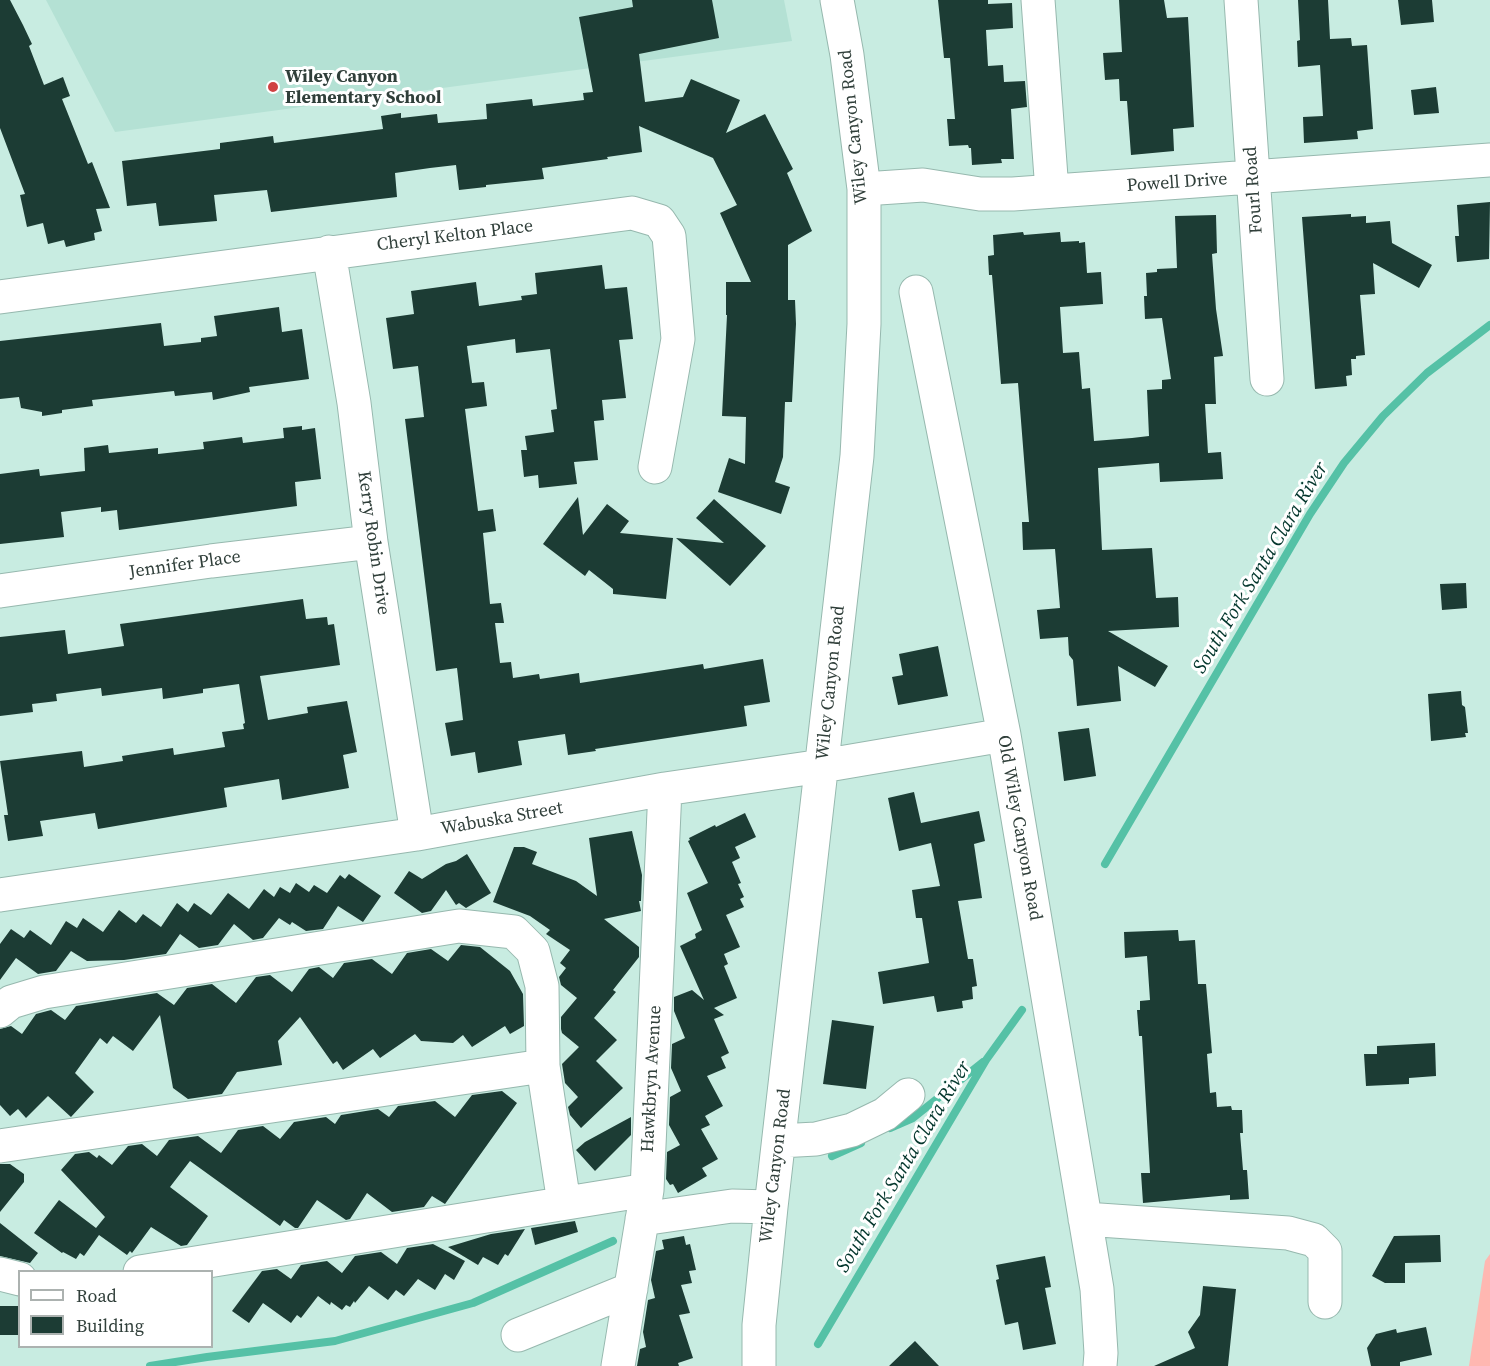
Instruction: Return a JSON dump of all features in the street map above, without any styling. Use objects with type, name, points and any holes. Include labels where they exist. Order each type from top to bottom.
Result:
[{"type":"street","name":"Wiley Canyon Road","points":[[759,1366],[759,1325],[771,1206],[856,456],[864,324],[864,189],[847,55],[837,0]]},
{"type":"street","points":[[1038,0],[1052,191]]},
{"type":"street","name":"Fourl Road","points":[[1240,0],[1267,379]]},
{"type":"street","name":"Powell Drive","points":[[864,189],[923,185],[980,194],[1012,194],[1490,160]]},
{"type":"street","name":"Cheryl Kelton Place","points":[[0,297],[632,213],[659,221],[669,236],[678,339],[656,467]]},
{"type":"street","name":"Kerry Robin Drive","points":[[329,252],[354,403],[371,542],[417,834]]},
{"type":"street","name":"Old Wiley Canyon Road","points":[[916,292],[1004,735],[1097,1289],[1100,1366]]},
{"type":"street","name":"Jennifer Place","points":[[0,591],[211,561],[371,542]]},
{"type":"street","name":"Wabuska Street","points":[[0,895],[417,834],[665,789],[822,766],[1004,735]]},
{"type":"street","name":"Hawkbryn Avenue","points":[[618,1366],[645,1204],[665,789]]},
{"type":"street","points":[[0,1011],[10,1002],[44,992],[459,926],[514,932],[533,951],[542,986],[543,1066],[564,1203]]},
{"type":"street","points":[[0,1146],[543,1066]]},
{"type":"street","points":[[779,1141],[816,1139],[852,1130],[885,1114],[908,1095]]},
{"type":"street","points":[[152,1270],[564,1203],[771,1206]]},
{"type":"street","points":[[1085,1218],[1288,1233],[1314,1240],[1325,1251],[1325,1302]]},
{"type":"street","points":[[0,1274],[18,1279]]},
{"type":"street","points":[[518,1335],[631,1289]]},
{"type":"shaded area","name":"Wiley Canyon Elementary School","points":[[46,0],[784,0],[792,41],[115,132]]},
{"type":"shaded area","points":[[1490,1254],[1490,1366],[1469,1366],[1485,1261]]},
{"type":"building","points":[[0,0],[10,0],[23,25],[32,44],[29,46],[44,85],[63,77],[70,96],[62,99],[88,164],[92,162],[110,208],[96,209],[102,231],[94,233],[95,240],[66,247],[64,240],[48,244],[43,223],[27,227],[20,195],[25,194],[0,128]]},
{"type":"building","points":[[632,0],[712,0],[719,38],[639,54],[645,102],[683,97],[691,79],[740,100],[726,133],[765,114],[793,169],[787,173],[812,231],[788,245],[788,300],[795,300],[796,324],[792,402],[785,402],[783,457],[775,482],[790,487],[781,514],[718,492],[729,458],[745,464],[746,417],[722,416],[727,315],[726,282],[751,282],[720,213],[737,205],[713,158],[639,126],[642,152],[542,168],[544,179],[459,190],[456,165],[430,168],[395,173],[397,197],[271,212],[267,190],[214,195],[217,221],[159,226],[156,203],[127,206],[122,161],[220,149],[220,143],[273,136],[274,143],[383,129],[381,116],[401,113],[401,118],[437,114],[438,123],[487,119],[486,104],[532,99],[533,106],[584,100],[583,93],[593,92],[579,17],[633,7]]},
{"type":"building","points":[[938,0],[988,0],[988,4],[1012,3],[1013,28],[986,30],[988,66],[1003,65],[1004,82],[1025,81],[1027,107],[1011,109],[1014,159],[1001,159],[1002,163],[972,165],[971,148],[968,145],[949,146],[947,119],[955,119],[950,58],[944,58]]},
{"type":"building","points":[[1119,0],[1164,0],[1167,18],[1188,17],[1194,127],[1173,129],[1174,151],[1131,155],[1127,101],[1120,101],[1119,79],[1105,80],[1103,53],[1122,52]]},
{"type":"building","points":[[1298,0],[1328,0],[1330,39],[1351,38],[1352,46],[1367,45],[1373,129],[1357,131],[1358,139],[1304,143],[1303,117],[1323,116],[1320,65],[1298,67],[1297,41],[1300,40]]},
{"type":"building","points":[[1398,0],[1432,0],[1434,22],[1401,25]]},
{"type":"building","points":[[1436,87],[1439,113],[1414,115],[1411,90]]},
{"type":"building","points":[[1490,202],[1489,259],[1457,262],[1455,236],[1459,236],[1457,205]]},
{"type":"building","points":[[1351,214],[1351,217],[1366,216],[1366,223],[1390,221],[1392,243],[1432,265],[1419,288],[1373,263],[1375,294],[1360,295],[1365,355],[1351,359],[1352,375],[1346,376],[1347,386],[1315,389],[1302,217]]},
{"type":"building","points":[[1216,215],[1217,253],[1212,254],[1216,309],[1223,356],[1214,357],[1216,404],[1205,404],[1208,453],[1221,452],[1223,479],[1160,482],[1159,463],[1098,468],[1102,550],[1152,548],[1156,598],[1178,597],[1179,627],[1108,631],[1168,666],[1155,687],[1118,666],[1121,701],[1077,706],[1073,660],[1069,655],[1068,637],[1040,639],[1037,610],[1060,608],[1055,549],[1023,550],[1022,522],[1029,522],[1018,383],[1001,384],[992,275],[989,275],[988,256],[994,255],[993,235],[1060,232],[1061,242],[1085,242],[1087,273],[1101,272],[1103,304],[1060,307],[1063,353],[1079,352],[1082,389],[1090,388],[1094,441],[1132,438],[1149,436],[1147,390],[1162,389],[1162,380],[1171,379],[1162,318],[1145,319],[1146,273],[1157,272],[1157,269],[1177,268],[1175,216]]},
{"type":"building","points":[[602,265],[605,289],[627,287],[633,339],[619,340],[626,398],[602,400],[604,420],[594,421],[598,460],[574,462],[577,484],[539,488],[538,475],[524,477],[521,450],[527,450],[525,436],[554,432],[551,410],[557,409],[550,349],[516,353],[515,339],[467,346],[472,383],[484,382],[487,406],[465,409],[478,511],[493,509],[496,531],[483,533],[490,604],[501,603],[504,623],[495,623],[500,663],[511,662],[513,678],[539,674],[540,679],[579,673],[580,683],[703,664],[704,669],[763,659],[770,702],[744,706],[747,726],[595,749],[596,751],[568,755],[565,734],[518,741],[522,765],[478,773],[475,752],[451,756],[445,723],[463,720],[457,668],[436,671],[405,419],[424,417],[418,366],[393,369],[386,318],[414,314],[411,291],[476,282],[479,306],[522,300],[521,296],[537,294],[535,273]]},
{"type":"building","points":[[279,307],[282,332],[302,329],[309,379],[249,387],[250,392],[213,400],[212,392],[175,396],[174,391],[92,400],[93,406],[62,410],[62,413],[42,416],[42,412],[21,408],[19,397],[0,399],[0,341],[161,323],[164,346],[201,342],[201,338],[217,336],[214,316]]},
{"type":"building","points":[[302,426],[302,430],[315,428],[321,479],[295,482],[297,506],[119,530],[117,510],[101,512],[101,507],[61,512],[64,537],[0,544],[0,474],[39,469],[40,476],[85,471],[84,448],[108,445],[109,453],[158,448],[158,454],[204,449],[203,442],[242,437],[243,443],[284,438],[283,428]]},
{"type":"building","points":[[578,497],[583,535],[607,504],[629,521],[620,533],[673,538],[666,599],[613,594],[613,589],[589,570],[585,576],[543,544]]},
{"type":"building","points":[[714,499],[766,546],[730,586],[676,538],[724,543],[696,518]]},
{"type":"building","points":[[1466,583],[1467,608],[1442,610],[1440,584]]},
{"type":"building","points":[[303,599],[306,619],[327,617],[328,625],[334,624],[340,665],[260,676],[268,720],[308,713],[307,707],[347,701],[357,752],[343,755],[349,788],[282,800],[279,779],[224,788],[227,807],[98,829],[95,813],[40,821],[43,836],[8,841],[4,815],[8,815],[0,761],[82,751],[84,767],[123,761],[122,756],[173,748],[174,755],[225,747],[222,732],[244,729],[243,724],[245,723],[239,684],[203,689],[203,693],[163,699],[162,688],[102,696],[101,688],[56,694],[57,701],[32,704],[33,712],[0,716],[0,637],[65,630],[68,654],[124,646],[120,624]]},
{"type":"building","points":[[938,646],[948,696],[898,705],[892,677],[903,675],[899,654]]},
{"type":"building","points":[[1461,691],[1468,733],[1465,733],[1466,737],[1431,741],[1428,694]]},
{"type":"building","points":[[1089,728],[1096,776],[1064,781],[1058,732]]},
{"type":"building","points":[[914,792],[921,823],[979,811],[985,841],[974,844],[982,898],[958,901],[968,959],[973,959],[977,986],[972,987],[973,999],[962,1001],[963,1008],[937,1012],[934,996],[883,1004],[878,972],[929,963],[922,918],[916,918],[912,890],[940,886],[931,843],[899,851],[888,798]]},
{"type":"building","points":[[745,813],[756,837],[735,847],[740,858],[732,862],[741,883],[738,884],[744,897],[740,899],[744,907],[726,915],[740,947],[724,954],[728,964],[724,966],[737,998],[714,1008],[724,1015],[714,1019],[729,1053],[721,1057],[726,1068],[707,1076],[723,1106],[705,1116],[710,1125],[701,1129],[718,1159],[702,1168],[707,1176],[678,1193],[673,1184],[670,1185],[666,1179],[667,1152],[680,1145],[669,1125],[670,1097],[681,1091],[671,1068],[672,1044],[685,1038],[674,1011],[674,997],[692,990],[704,1000],[680,946],[696,938],[695,934],[702,930],[687,893],[708,883],[688,841],[689,838],[715,825],[716,827]]},
{"type":"building","points":[[632,831],[642,875],[641,901],[639,901],[641,911],[604,919],[639,947],[639,957],[613,990],[616,992],[594,1018],[617,1040],[596,1061],[623,1088],[581,1128],[570,1115],[568,1107],[578,1097],[565,1083],[562,1064],[579,1047],[562,1033],[561,1029],[561,1017],[577,998],[561,985],[559,977],[566,968],[560,963],[570,950],[546,934],[550,930],[530,916],[493,902],[514,847],[524,847],[537,852],[532,864],[576,881],[597,896],[589,838]]},
{"type":"building","points":[[467,854],[491,893],[466,908],[459,903],[456,905],[446,890],[431,911],[422,913],[394,893],[409,871],[422,879]]},
{"type":"building","points":[[349,874],[381,896],[363,922],[338,906],[323,929],[306,931],[292,922],[290,925],[279,918],[263,938],[253,940],[234,924],[218,945],[199,948],[180,934],[166,954],[124,960],[87,961],[71,951],[56,971],[38,974],[16,958],[0,980],[0,944],[11,929],[24,938],[30,930],[51,945],[66,921],[77,928],[83,918],[103,932],[119,910],[136,923],[143,914],[161,927],[177,903],[188,912],[194,903],[211,915],[228,893],[249,909],[264,889],[274,897],[280,887],[290,893],[296,883],[309,892],[314,885],[327,893],[340,875],[345,879]]},
{"type":"building","points":[[1178,930],[1179,941],[1195,940],[1198,984],[1206,984],[1212,1053],[1207,1054],[1210,1093],[1216,1092],[1217,1107],[1231,1106],[1232,1110],[1242,1110],[1243,1133],[1240,1133],[1243,1170],[1247,1170],[1249,1199],[1230,1200],[1230,1195],[1143,1203],[1141,1173],[1150,1173],[1142,1036],[1139,1036],[1137,1010],[1140,1010],[1140,1001],[1150,1000],[1147,956],[1125,958],[1124,932]]},
{"type":"building","points":[[461,945],[480,947],[510,971],[523,994],[524,1026],[510,1034],[505,1026],[472,1047],[463,1035],[453,1043],[421,1041],[415,1034],[380,1058],[373,1049],[343,1070],[337,1061],[333,1064],[300,1017],[278,1041],[282,1065],[237,1072],[222,1094],[188,1099],[173,1088],[160,1015],[133,1051],[113,1036],[107,1044],[100,1038],[75,1073],[94,1092],[71,1117],[48,1096],[26,1118],[18,1109],[10,1116],[0,1105],[0,1029],[11,1026],[22,1034],[36,1014],[51,1010],[65,1020],[76,1006],[157,993],[174,1005],[187,988],[212,984],[236,1003],[256,977],[270,975],[292,992],[309,969],[319,967],[333,978],[344,963],[372,959],[392,974],[407,953],[431,949],[448,961]]},
{"type":"building","points":[[832,1020],[874,1026],[866,1089],[823,1084]]},
{"type":"building","points":[[1435,1043],[1436,1076],[1409,1078],[1409,1084],[1366,1086],[1364,1054],[1377,1054],[1377,1046]]},
{"type":"building","points":[[502,1091],[517,1103],[445,1204],[432,1196],[424,1207],[392,1212],[367,1193],[350,1219],[346,1220],[317,1200],[298,1228],[284,1220],[280,1226],[190,1161],[170,1187],[208,1216],[187,1245],[181,1246],[151,1227],[132,1253],[130,1251],[127,1255],[99,1235],[84,1256],[80,1253],[76,1259],[62,1253],[34,1233],[59,1200],[96,1228],[105,1217],[61,1170],[75,1154],[89,1152],[97,1158],[99,1155],[112,1165],[128,1146],[142,1144],[157,1156],[169,1140],[198,1136],[221,1153],[238,1130],[263,1126],[280,1139],[294,1122],[326,1117],[335,1124],[341,1115],[378,1109],[389,1117],[398,1106],[435,1101],[455,1117],[472,1095]]},
{"type":"building","points":[[631,1117],[631,1135],[595,1171],[576,1150],[585,1142]]},
{"type":"building","points":[[0,1164],[10,1164],[24,1174],[24,1182],[0,1212]]},
{"type":"building","points":[[575,1221],[578,1232],[535,1245],[531,1228]]},
{"type":"building","points":[[0,1223],[38,1253],[30,1263],[0,1256]]},
{"type":"building","points":[[525,1229],[508,1256],[505,1254],[498,1265],[483,1257],[478,1265],[448,1247],[491,1234]]},
{"type":"building","points":[[1440,1235],[1441,1262],[1405,1263],[1405,1283],[1385,1283],[1372,1276],[1394,1236]]},
{"type":"building","points":[[684,1236],[686,1245],[690,1244],[696,1270],[689,1271],[692,1283],[681,1285],[690,1313],[679,1315],[693,1358],[678,1363],[679,1366],[637,1366],[640,1349],[646,1347],[643,1332],[648,1300],[655,1298],[651,1280],[656,1251],[664,1249],[662,1240]]},
{"type":"building","points":[[433,1244],[465,1261],[454,1280],[445,1274],[435,1290],[418,1279],[404,1296],[396,1290],[388,1300],[369,1286],[355,1303],[354,1301],[350,1307],[346,1305],[342,1310],[318,1296],[301,1318],[297,1315],[291,1323],[263,1303],[249,1323],[232,1311],[262,1271],[277,1269],[291,1279],[301,1265],[327,1261],[342,1273],[355,1256],[381,1252],[397,1264],[407,1248]]},
{"type":"building","points":[[1045,1256],[1051,1287],[1045,1288],[1056,1344],[1023,1350],[1018,1322],[1005,1325],[996,1280],[999,1279],[996,1265]]},
{"type":"building","points":[[1203,1286],[1236,1289],[1228,1366],[1154,1366],[1195,1348],[1188,1332],[1200,1315]]},
{"type":"building","points":[[0,1306],[18,1306],[18,1335],[0,1335]]},
{"type":"building","points":[[1426,1327],[1432,1355],[1400,1362],[1400,1366],[1371,1366],[1367,1348],[1376,1334],[1396,1329],[1397,1333]]},
{"type":"building","points":[[915,1341],[939,1366],[889,1366]]},
{"type":"waterway","name":"South Fork Santa Clara River","points":[[1105,864],[1310,514],[1344,463],[1383,416],[1427,373],[1490,325]]},
{"type":"waterway","name":"South Fork Santa Clara River","points":[[818,1344],[986,1060],[1022,1010]]},
{"type":"waterway","points":[[890,1128],[913,1118],[983,1062]]},
{"type":"waterway","points":[[832,1156],[861,1143]]},
{"type":"waterway","points":[[150,1366],[335,1341],[473,1303],[613,1241]]},
{"type":"place","name":"Wiley Canyon Elementary School","points":[[273,87]]}]
